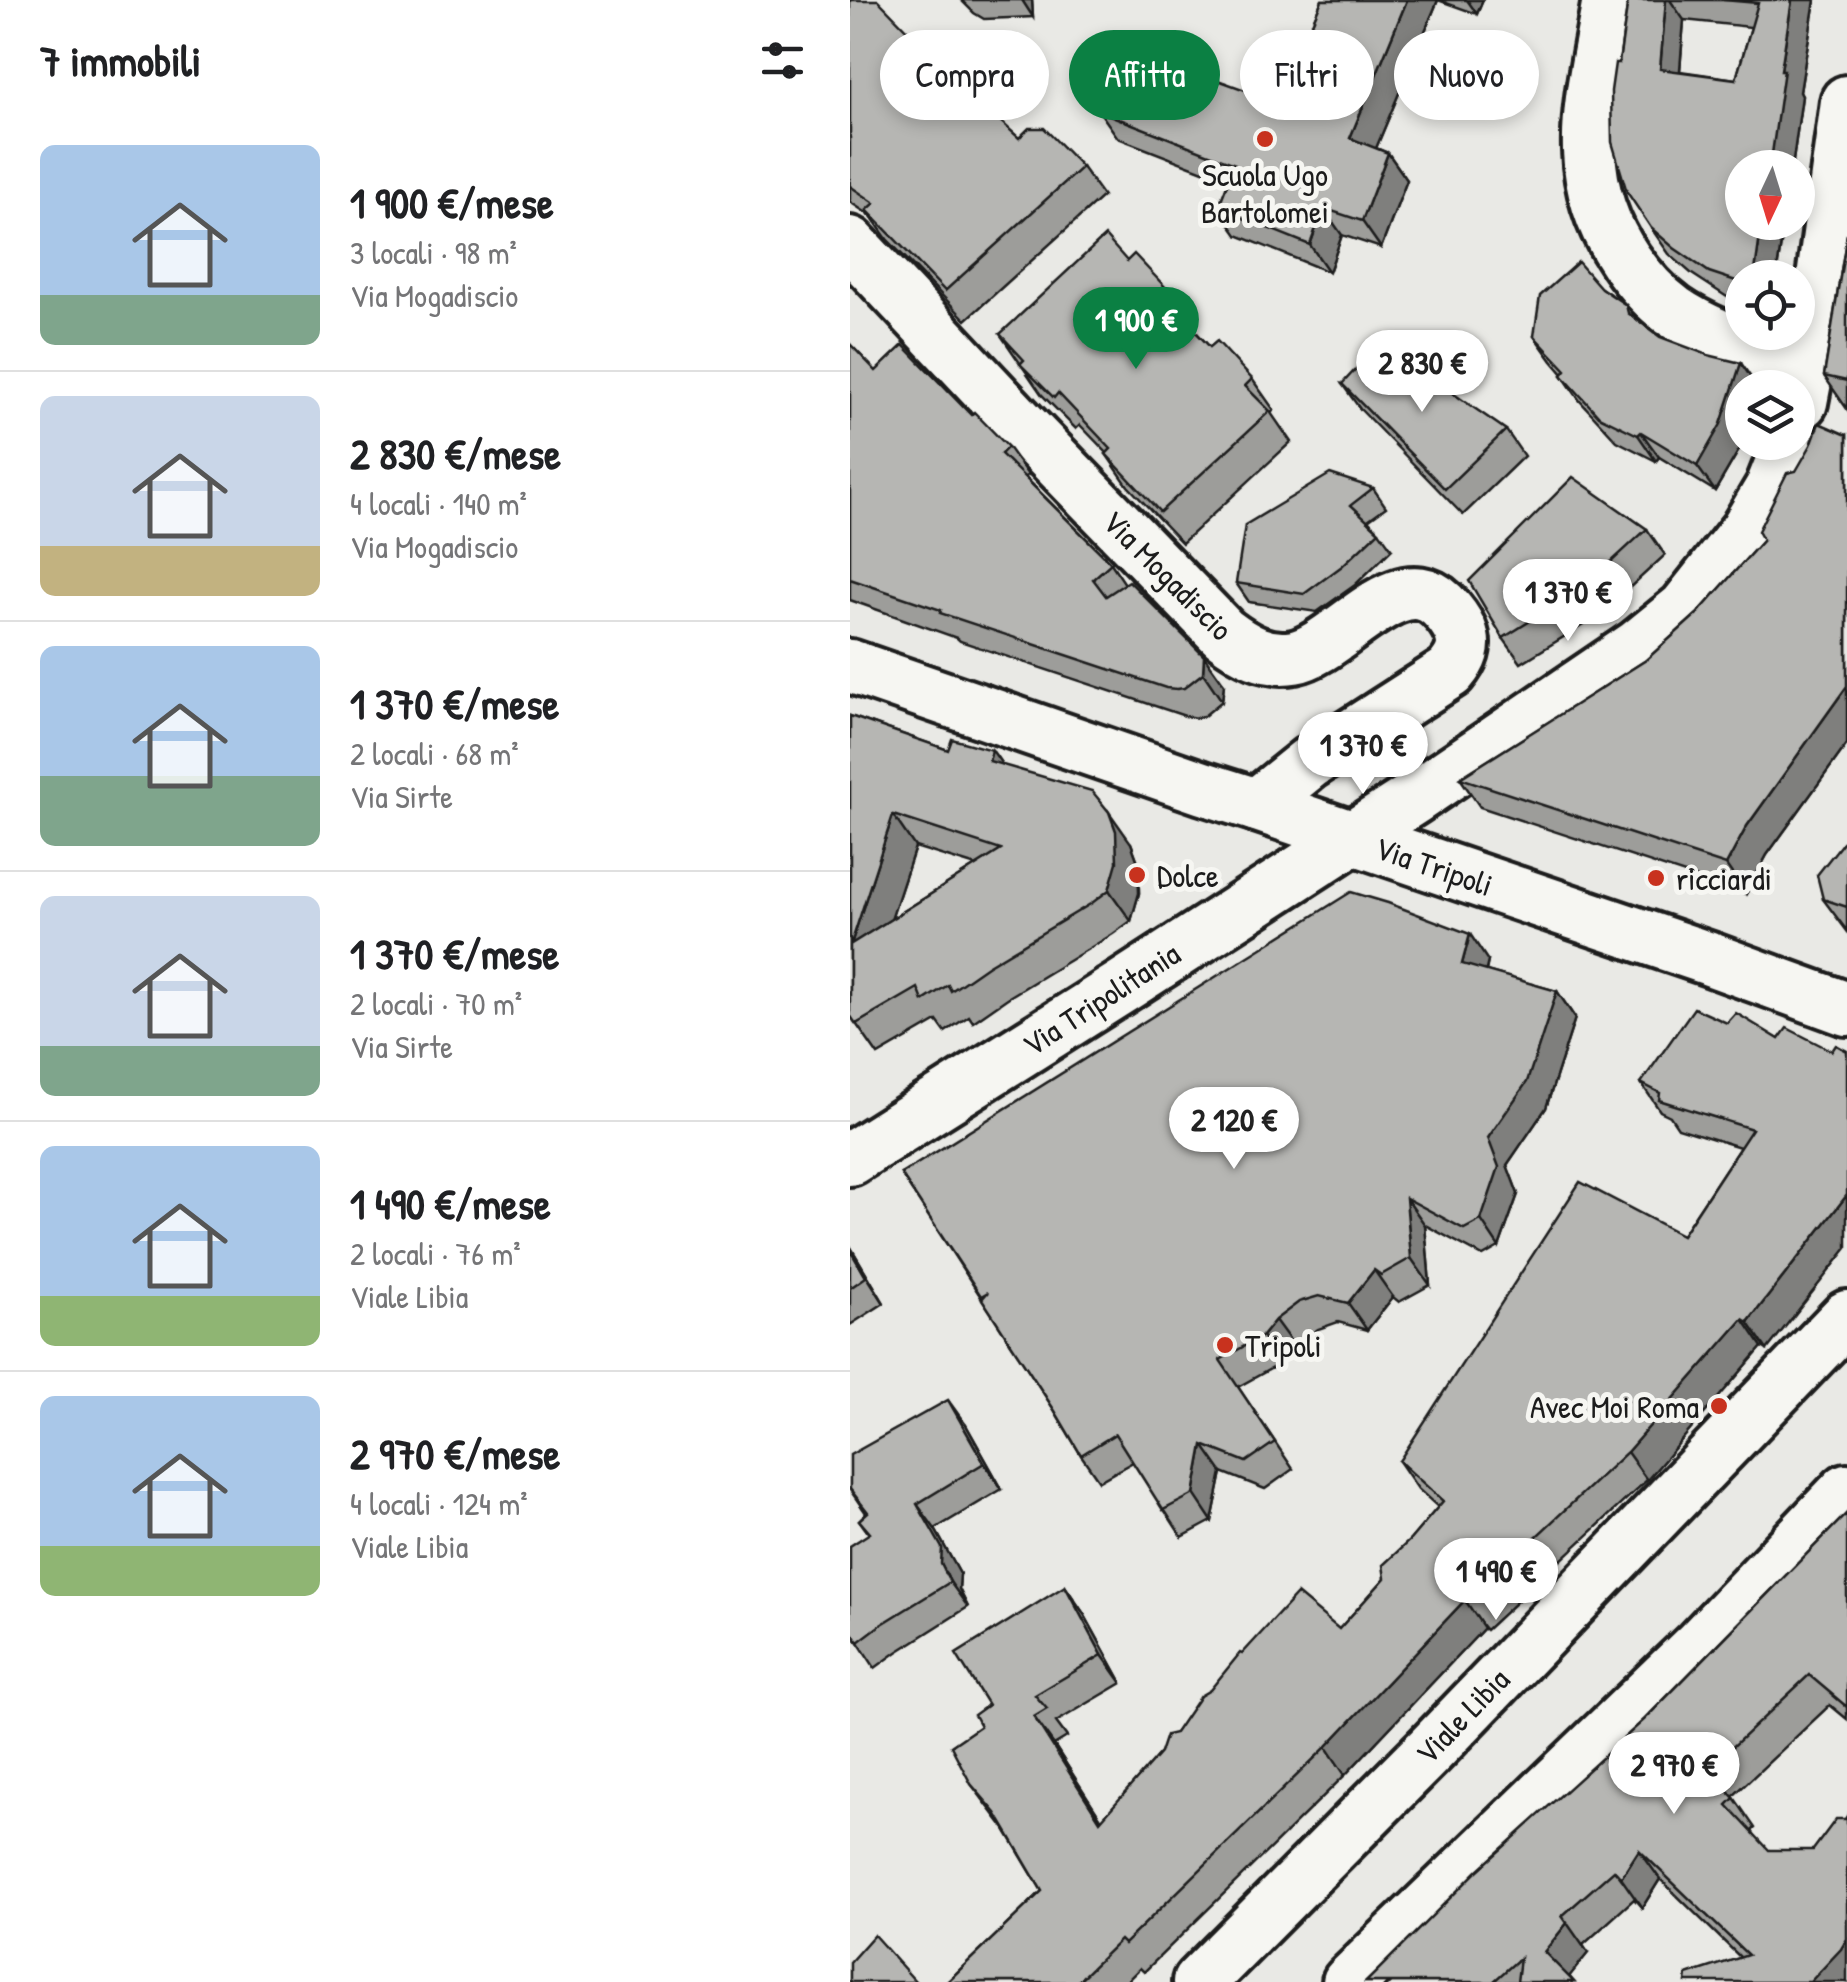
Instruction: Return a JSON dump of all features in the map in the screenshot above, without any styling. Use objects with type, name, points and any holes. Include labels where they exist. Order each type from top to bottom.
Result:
[{"type":"street","points":[[1609,0],[1588,136],[1589,174],[1611,239],[1642,284],[1675,312],[1738,343],[1771,370]]},
{"type":"street","points":[[1807,370],[1847,102]]},
{"type":"street","name":"Via Mogadiscio","points":[[850,243],[1021,425],[1243,649],[1284,658],[1320,648],[1395,595],[1424,594],[1446,608],[1463,644],[1460,660],[1450,672],[1309,763],[1257,805]]},
{"type":"street","name":"Via Tripolitania","points":[[850,1159],[1125,986],[1624,656],[1685,608],[1746,531],[1783,460]]},
{"type":"street","name":"Via Tripoli","points":[[850,666],[1847,1009]]},
{"type":"street","name":"Viale Libia","points":[[1199,1982],[1469,1710],[1847,1317]]},
{"type":"street","points":[[1349,1982],[1728,1616],[1847,1490]]},
{"type":"building","points":[[850,0],[878,0],[907,30],[880,30],[880,120],[999,120],[1019,138],[1029,128],[1044,128],[1082,167],[945,291],[867,210],[875,203],[850,186]]},
{"type":"building","points":[[1322,0],[1407,0],[1374,80],[1374,30],[1309,30]]},
{"type":"building","points":[[1628,0],[1666,0],[1660,69],[1736,79],[1758,3],[1723,0],[1792,0],[1773,150],[1725,150],[1725,240],[1759,240],[1757,260],[1725,260],[1725,277],[1709,272],[1651,228],[1627,192],[1612,142],[1611,91],[1615,63],[1619,63]]},
{"type":"building","points":[[1220,81],[1240,88],[1240,120],[1357,120],[1350,138],[1388,153],[1362,221],[1323,208],[1310,245],[1218,208],[1235,164],[1122,120],[1220,120]]},
{"type":"building","points":[[1847,234],[1847,381],[1824,376]]},
{"type":"building","points":[[1105,236],[1127,261],[1134,254],[1168,290],[1162,296],[1210,347],[1217,341],[1252,379],[1245,386],[1270,411],[1160,512],[1106,454],[1111,449],[1058,393],[1054,398],[1020,364],[1024,360],[1000,334]]},
{"type":"building","points":[[1578,262],[1601,288],[1626,305],[1628,313],[1660,337],[1741,363],[1739,370],[1725,370],[1725,412],[1697,466],[1641,432],[1638,435],[1599,416],[1562,375],[1566,370],[1534,336],[1540,296]]},
{"type":"building","points":[[1380,343],[1506,430],[1445,489],[1342,384]]},
{"type":"building","points":[[850,344],[876,371],[903,345],[1008,447],[1001,454],[1111,563],[1093,579],[1106,596],[1129,581],[1204,656],[1203,673],[1184,688],[1166,688],[850,579]]},
{"type":"building","points":[[1819,423],[1847,435],[1847,686],[1747,826],[1726,865],[1460,778],[1646,660],[1697,614],[1763,540],[1758,531],[1787,473],[1796,471],[1802,460],[1815,460]]},
{"type":"building","points":[[1330,474],[1373,488],[1351,505],[1379,531],[1342,566],[1304,594],[1236,583],[1245,525]]},
{"type":"building","points":[[1573,477],[1647,529],[1583,588],[1503,638],[1469,581]]},
{"type":"building","points":[[850,716],[948,750],[952,739],[992,750],[989,761],[1092,791],[1109,812],[1116,831],[1117,862],[1109,890],[951,991],[948,985],[923,1001],[918,988],[856,1024],[850,1015]],"holes":[[[893,815],[1001,850],[851,944]]]},
{"type":"building","points":[[1847,837],[1847,907],[1823,899],[1817,875]]},
{"type":"building","points":[[1351,892],[1470,934],[1462,964],[1557,991],[1527,1082],[1488,1138],[1499,1167],[1481,1220],[1464,1229],[1406,1198],[1411,1258],[1381,1275],[1374,1270],[1348,1303],[1319,1296],[1299,1302],[1262,1336],[1220,1360],[1275,1442],[1246,1462],[1203,1445],[1194,1494],[1163,1510],[1115,1434],[1081,1455],[982,1299],[988,1292],[981,1296],[901,1174]]},
{"type":"building","points":[[1694,1008],[1727,1023],[1736,1013],[1779,1039],[1787,1028],[1832,1051],[1836,1045],[1847,1051],[1847,1195],[1748,1322],[1743,1319],[1627,1452],[1465,1600],[1326,1747],[1124,1944],[1120,1940],[1077,1982],[947,1982],[1042,1891],[996,1813],[971,1784],[951,1746],[980,1726],[974,1715],[988,1705],[956,1654],[1065,1586],[1102,1655],[1035,1695],[1047,1709],[1034,1717],[1100,1821],[1160,1753],[1166,1735],[1175,1733],[1200,1696],[1210,1690],[1297,1594],[1339,1629],[1385,1578],[1383,1565],[1443,1501],[1399,1461],[1580,1182],[1682,1235],[1752,1129],[1659,1100],[1660,1093],[1641,1083]]},
{"type":"building","points":[[850,1250],[866,1277],[850,1288]]},
{"type":"building","points":[[948,1400],[984,1463],[917,1504],[942,1548],[941,1564],[950,1582],[858,1642],[850,1630],[850,1546],[870,1533],[859,1520],[868,1512],[850,1489],[850,1455]]},
{"type":"building","points":[[1847,1513],[1847,1707],[1809,1675],[1708,1770],[1734,1798],[1727,1805],[1769,1850],[1813,1850],[1836,1819],[1847,1816],[1847,1939],[1810,1982],[1686,1982],[1687,1975],[1748,1955],[1639,1850],[1621,1878],[1614,1870],[1562,1916],[1567,1923],[1544,1952],[1574,1982],[1517,1982],[1520,1958],[1493,1982],[1366,1982],[1477,1871],[1645,1719]]},
{"type":"building","points":[[874,1935],[916,1982],[850,1982],[850,1962]]},
{"type":"place","name":"Scuola Ugo Bartolomei","points":[[1265,139]]},
{"type":"place","name":"Dolce","points":[[1137,875]]},
{"type":"place","name":"ricciardi","points":[[1656,878]]},
{"type":"place","name":"Tripoli","points":[[1225,1345]]},
{"type":"place","name":"Avec Moi Roma","points":[[1719,1406]]}]
